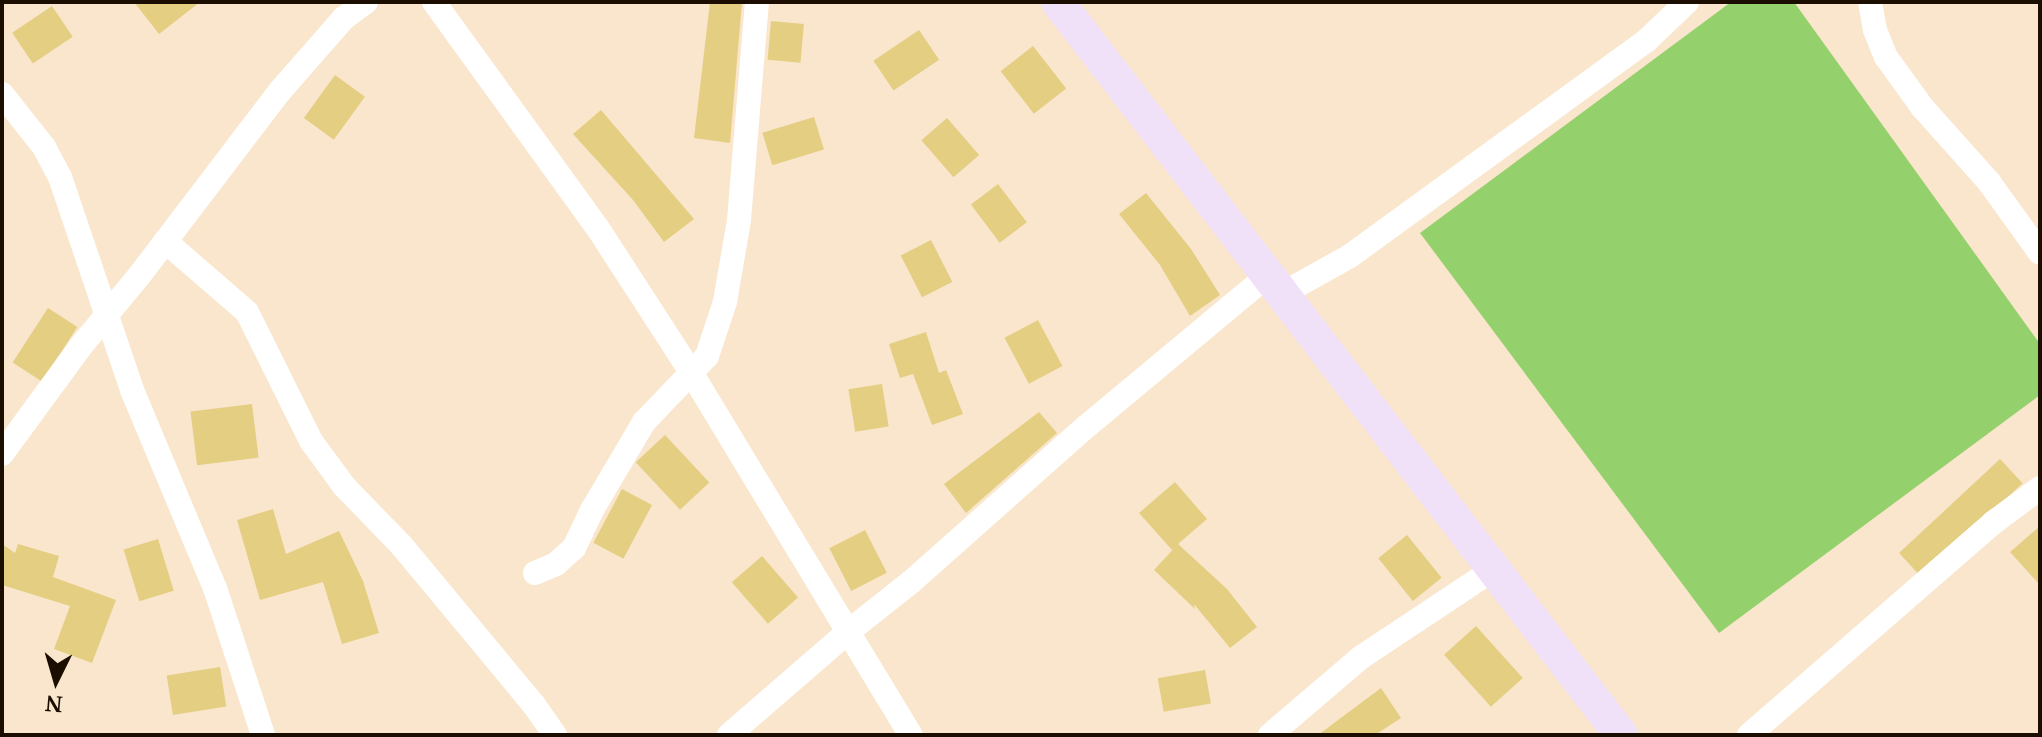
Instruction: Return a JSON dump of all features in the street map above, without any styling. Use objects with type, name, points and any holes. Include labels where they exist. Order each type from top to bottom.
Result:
[{"type":"main road","points":[[1058,2],[1621,735]]},
{"type":"street","points":[[2,454],[308,58],[344,18],[366,2]]},
{"type":"street","points":[[434,2],[599,230],[692,374],[911,735]]},
{"type":"street","points":[[535,573],[556,564],[574,548],[644,422],[707,356],[725,302],[739,220],[757,2]]},
{"type":"street","points":[[729,735],[911,582],[1087,426],[1275,285],[1350,256],[1646,41],[1687,2]]},
{"type":"street","points":[[1870,2],[1875,30],[1886,57],[1922,107],[1989,182],[2040,253]]},
{"type":"street","points":[[2,94],[44,147],[60,177],[132,390],[215,588],[263,735]]},
{"type":"street","points":[[165,241],[247,312],[311,441],[336,475],[402,546],[534,705],[555,735]]},
{"type":"street","points":[[1749,735],[1994,522],[2040,488]]},
{"type":"street","points":[[1270,735],[1360,658],[1494,569]]},
{"type":"green space","points":[[1731,2],[1794,2],[2040,344],[2040,395],[1719,633],[1420,233]]},
{"type":"building","points":[[134,2],[200,2],[159,34]]},
{"type":"building","points":[[710,2],[742,2],[730,143],[694,138]]},
{"type":"building","points":[[52,6],[73,37],[33,64],[12,33]]},
{"type":"building","points":[[771,21],[804,24],[800,63],[768,60]]},
{"type":"building","points":[[919,30],[939,60],[894,91],[873,61]]},
{"type":"building","points":[[1033,46],[1066,89],[1034,114],[1001,71]]},
{"type":"building","points":[[335,75],[365,97],[334,140],[304,118]]},
{"type":"building","points":[[601,110],[694,219],[664,242],[633,200],[573,134]]},
{"type":"building","points":[[814,117],[824,150],[772,165],[762,133]]},
{"type":"building","points":[[947,118],[979,155],[953,177],[921,140]]},
{"type":"building","points":[[998,184],[1027,222],[1000,243],[971,204]]},
{"type":"building","points":[[1146,193],[1191,249],[1220,295],[1190,316],[1160,265],[1119,214]]},
{"type":"building","points":[[931,240],[952,282],[922,297],[901,255]]},
{"type":"building","points":[[48,308],[77,327],[42,382],[13,363]]},
{"type":"building","points":[[1038,320],[1062,366],[1029,384],[1004,338]]},
{"type":"building","points":[[926,332],[939,373],[946,370],[963,414],[932,425],[913,374],[900,378],[889,344]]},
{"type":"building","points":[[882,384],[889,426],[855,432],[848,389]]},
{"type":"building","points":[[252,404],[259,458],[197,465],[190,412]]},
{"type":"building","points":[[1039,412],[1057,433],[966,513],[944,484]]},
{"type":"building","points":[[665,435],[709,483],[680,510],[636,462]]},
{"type":"building","points":[[2000,459],[2023,483],[1922,577],[1899,553]]},
{"type":"building","points":[[1175,482],[1207,519],[1178,544],[1227,589],[1257,627],[1230,648],[1194,604],[1195,609],[1154,570],[1177,545],[1172,550],[1139,513]]},
{"type":"building","points":[[622,489],[652,505],[623,559],[593,543]]},
{"type":"building","points":[[273,509],[286,554],[339,531],[363,581],[379,633],[342,644],[323,582],[260,600],[237,520]]},
{"type":"building","points":[[2040,526],[2040,585],[2010,552]]},
{"type":"building","points":[[865,530],[887,573],[851,591],[829,548]]},
{"type":"building","points":[[1407,535],[1442,578],[1413,601],[1378,558]]},
{"type":"building","points":[[158,539],[174,591],[139,601],[124,550]]},
{"type":"building","points":[[2,544],[15,553],[18,544],[59,556],[53,577],[116,600],[92,663],[54,649],[70,606],[2,585]]},
{"type":"building","points":[[762,556],[798,598],[768,624],[732,582]]},
{"type":"building","points":[[1476,626],[1523,678],[1491,707],[1444,655]]},
{"type":"building","points":[[220,667],[226,707],[173,715],[167,675]]},
{"type":"building","points":[[1205,670],[1211,703],[1164,712],[1158,678]]},
{"type":"building","points":[[1381,688],[1401,718],[1375,735],[1318,735]]}]
